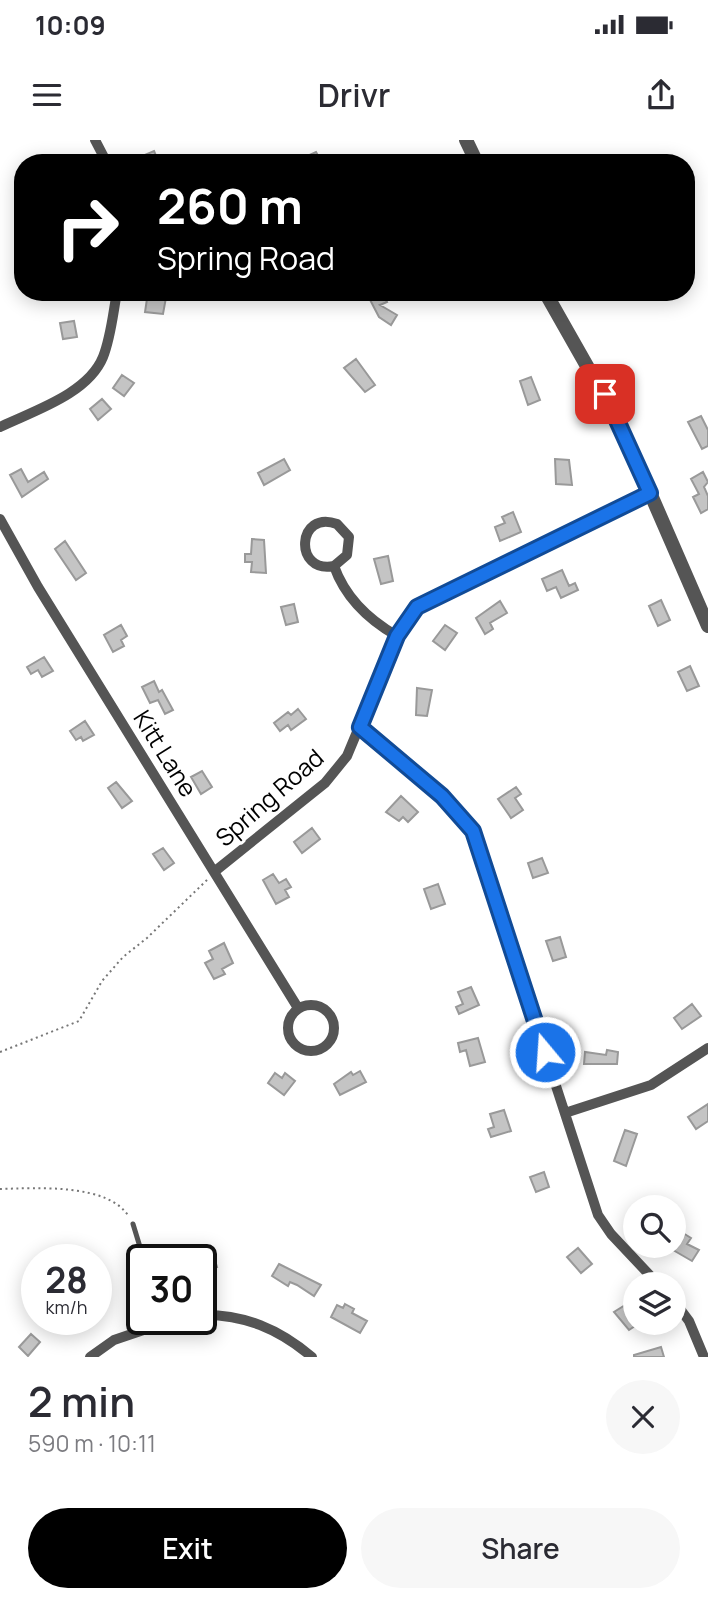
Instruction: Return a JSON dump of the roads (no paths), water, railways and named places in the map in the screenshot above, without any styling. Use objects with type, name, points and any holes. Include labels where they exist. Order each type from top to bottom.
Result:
[{"type":"street","points":[[0,428],[68,393],[97,368],[108,336],[115,301]]},
{"type":"street","points":[[550,301],[605,394],[708,626]]},
{"type":"street","name":"Spring Road","points":[[214,872],[325,783],[347,756],[397,636],[409,617],[428,600],[650,493]]},
{"type":"street","name":"Kitt Lane","points":[[0,519],[38,587],[298,1008]]},
{"type":"street","points":[[320,522],[337,524],[349,537],[347,555],[334,566],[316,565],[304,551],[306,533],[320,522]]},
{"type":"street","points":[[334,566],[341,581],[367,616],[397,636]]},
{"type":"street","points":[[360,727],[442,796],[473,831],[598,1215],[611,1234],[647,1272]]},
{"type":"street","points":[[313,1004],[327,1010],[334,1032],[327,1045],[313,1051],[298,1047],[292,1042],[289,1020],[298,1008],[313,1004]]},
{"type":"street","points":[[565,1113],[651,1084],[708,1048]]},
{"type":"street","points":[[217,1315],[259,1324],[290,1340],[312,1357]]},
{"type":"street","points":[[686,1317],[704,1357]]},
{"type":"street","points":[[90,1357],[114,1340],[127,1335]]},
{"type":"lane","points":[[133,1224],[139,1244]]}]
